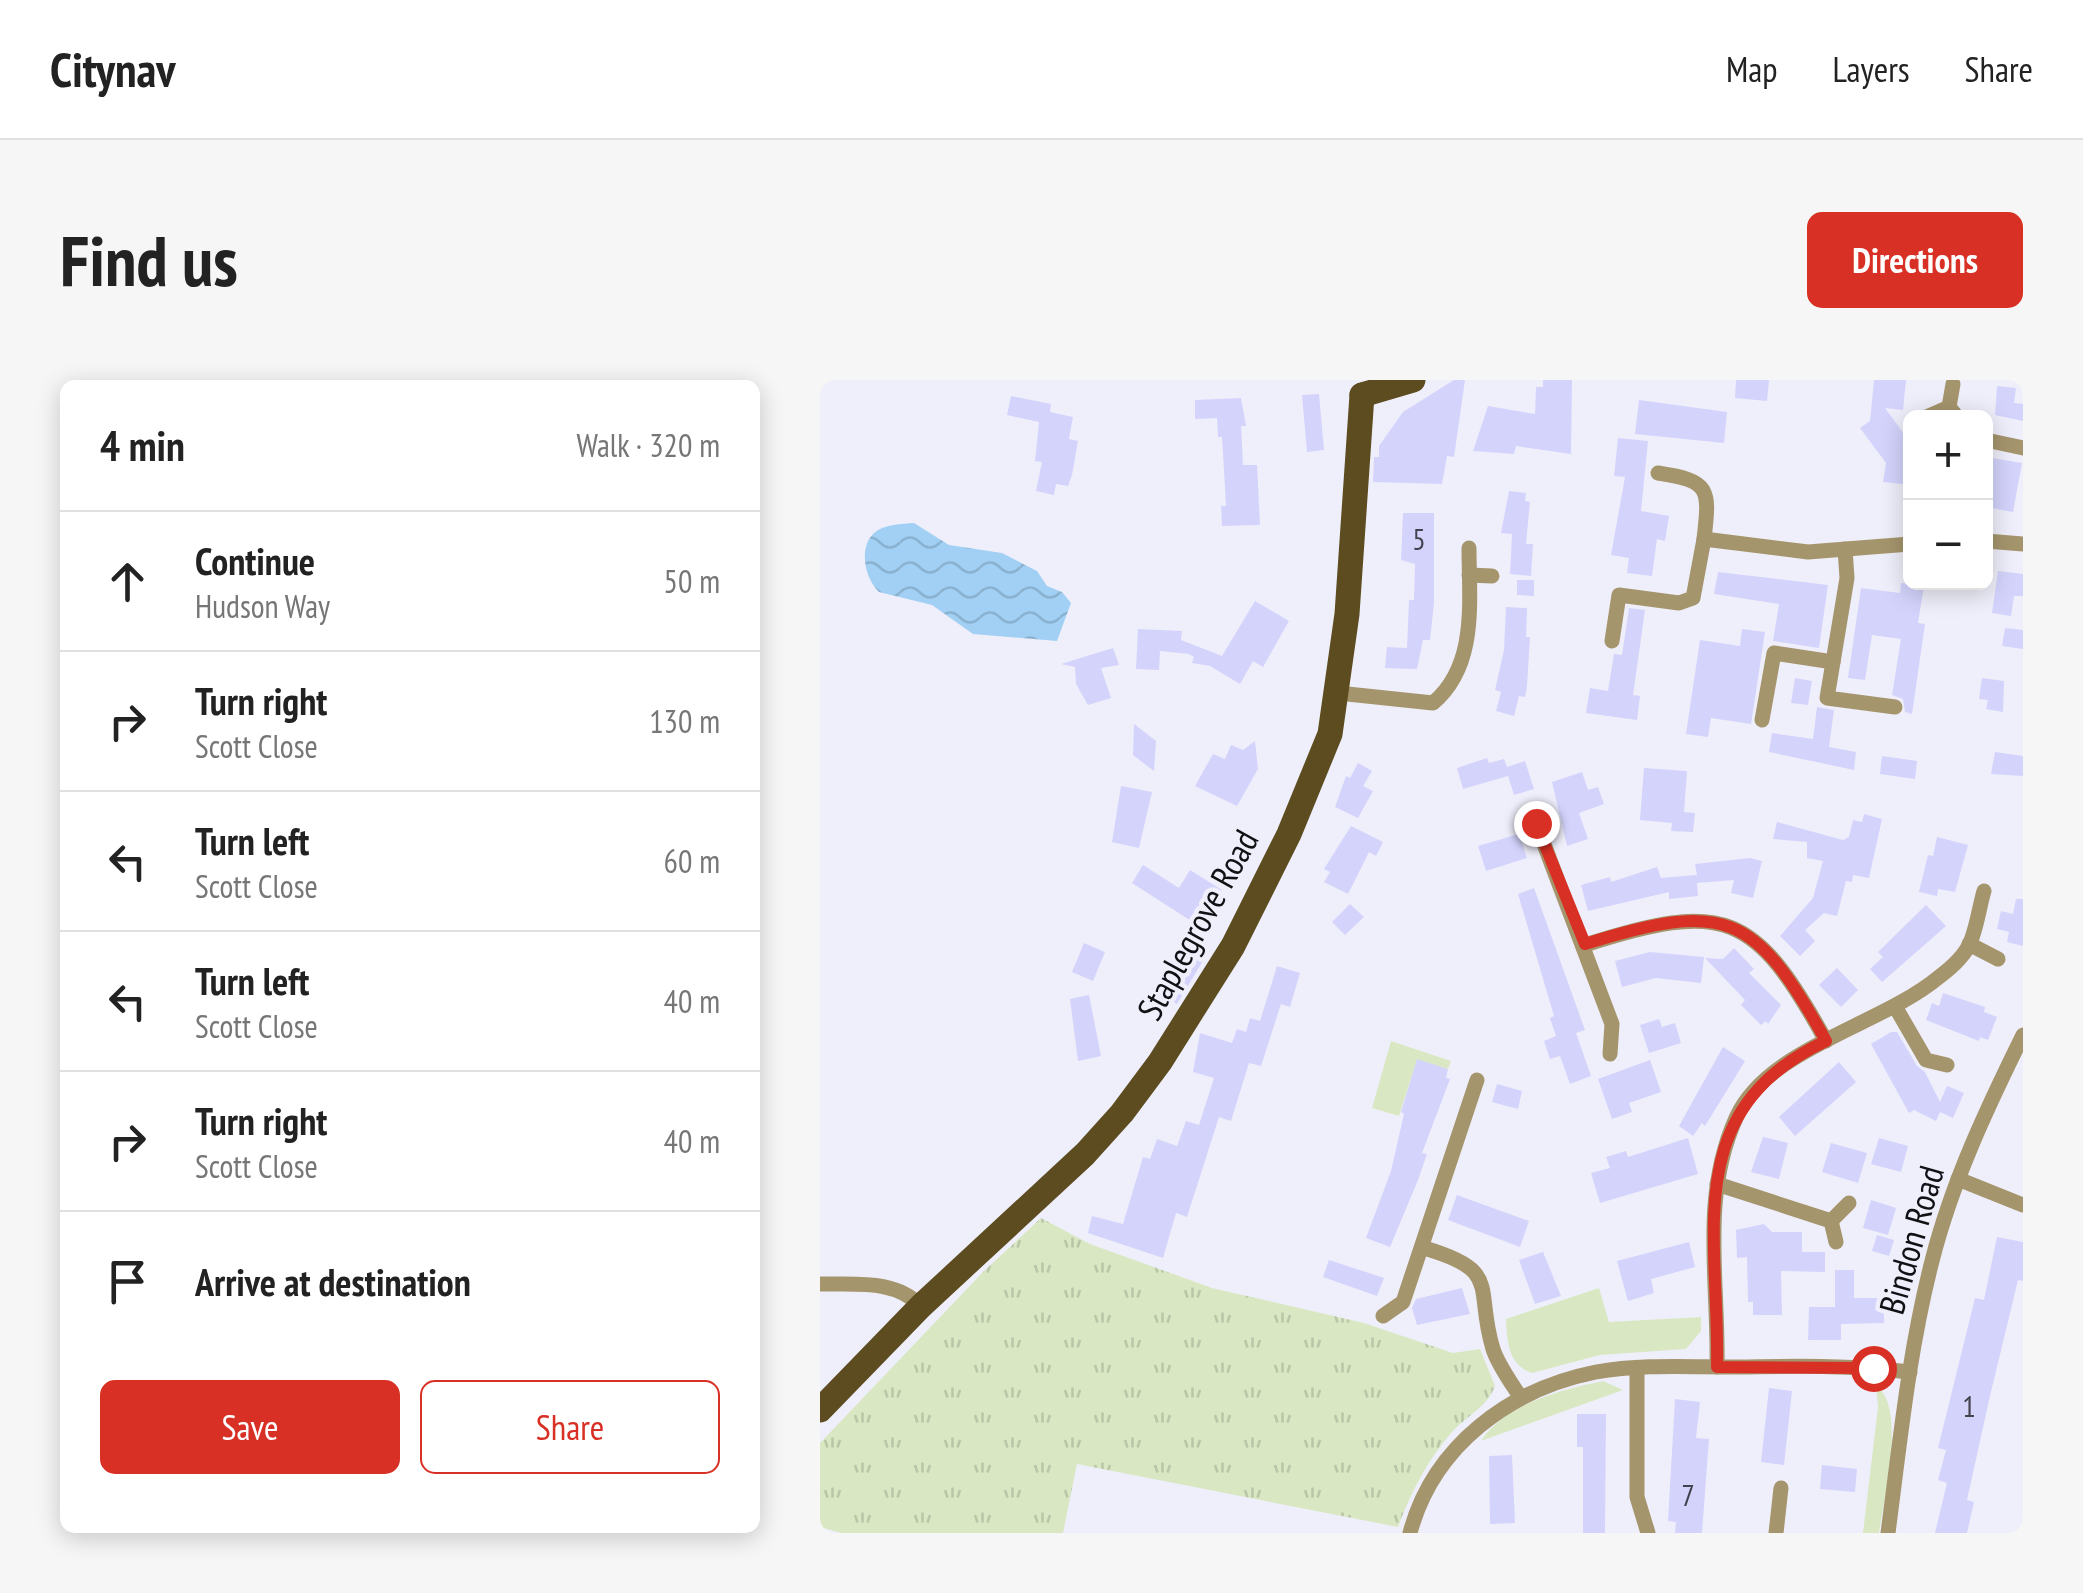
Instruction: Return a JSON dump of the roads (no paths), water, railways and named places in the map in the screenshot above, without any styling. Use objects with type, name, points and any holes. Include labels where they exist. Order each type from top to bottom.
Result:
[{"type":"main road","name":"Staplegrove Road","points":[[820,1410],[921,1306],[1085,1154],[1160,1062],[1233,946],[1320,766],[1338,693],[1358,388],[1413,380]]},
{"type":"street","points":[[1952,384],[1954,410]]},
{"type":"street","points":[[1993,442],[2023,448]]},
{"type":"street","points":[[1612,641],[1619,595],[1680,604],[1693,598],[1708,507],[1704,488],[1698,481],[1658,472]]},
{"type":"street","points":[[1704,539],[1808,552],[1903,545]]},
{"type":"street","points":[[1993,542],[2023,544]]},
{"type":"street","points":[[1338,693],[1433,703],[1448,691],[1466,654],[1468,548]]},
{"type":"street","points":[[1845,549],[1847,578],[1827,698],[1895,707]]},
{"type":"street","points":[[1468,575],[1492,576]]},
{"type":"street","points":[[1762,720],[1774,653],[1833,662]]},
{"type":"street","points":[[1536,823],[1585,944],[1612,1024],[1610,1054]]},
{"type":"street","points":[[1717,1367],[1711,1215],[1737,1114],[1780,1066],[1896,1008],[1948,970],[1970,944],[1984,892]]},
{"type":"street","points":[[1585,944],[1675,920],[1730,924],[1774,956],[1826,1041]]},
{"type":"street","points":[[1970,944],[1998,959]]},
{"type":"street","points":[[1896,1008],[1926,1060],[1947,1065]]},
{"type":"street","name":"Bindon Road","points":[[1888,1533],[1910,1372],[1932,1259],[1975,1132],[2023,1035]]},
{"type":"street","points":[[1383,1316],[1404,1302],[1477,1080]]},
{"type":"street","points":[[1958,1179],[2023,1205]]},
{"type":"street","points":[[1717,1184],[1831,1221]]},
{"type":"street","points":[[1831,1221],[1849,1203]]},
{"type":"street","points":[[1831,1221],[1836,1242]]},
{"type":"street","points":[[1424,1248],[1458,1258],[1478,1274],[1486,1292],[1493,1350],[1521,1398]]},
{"type":"street","points":[[820,1284],[884,1285],[906,1292],[921,1306]]},
{"type":"street","points":[[1410,1533],[1434,1476],[1479,1426],[1521,1398],[1598,1372],[1717,1367],[1910,1372]]},
{"type":"street","points":[[1636,1368],[1637,1497],[1648,1533]]},
{"type":"street","points":[[1776,1533],[1781,1488]]},
{"type":"water","points":[[914,523],[949,545],[1002,553],[1037,571],[1047,586],[1062,592],[1071,603],[1057,641],[973,634],[932,605],[879,592],[865,563],[869,539],[883,528]]}]
